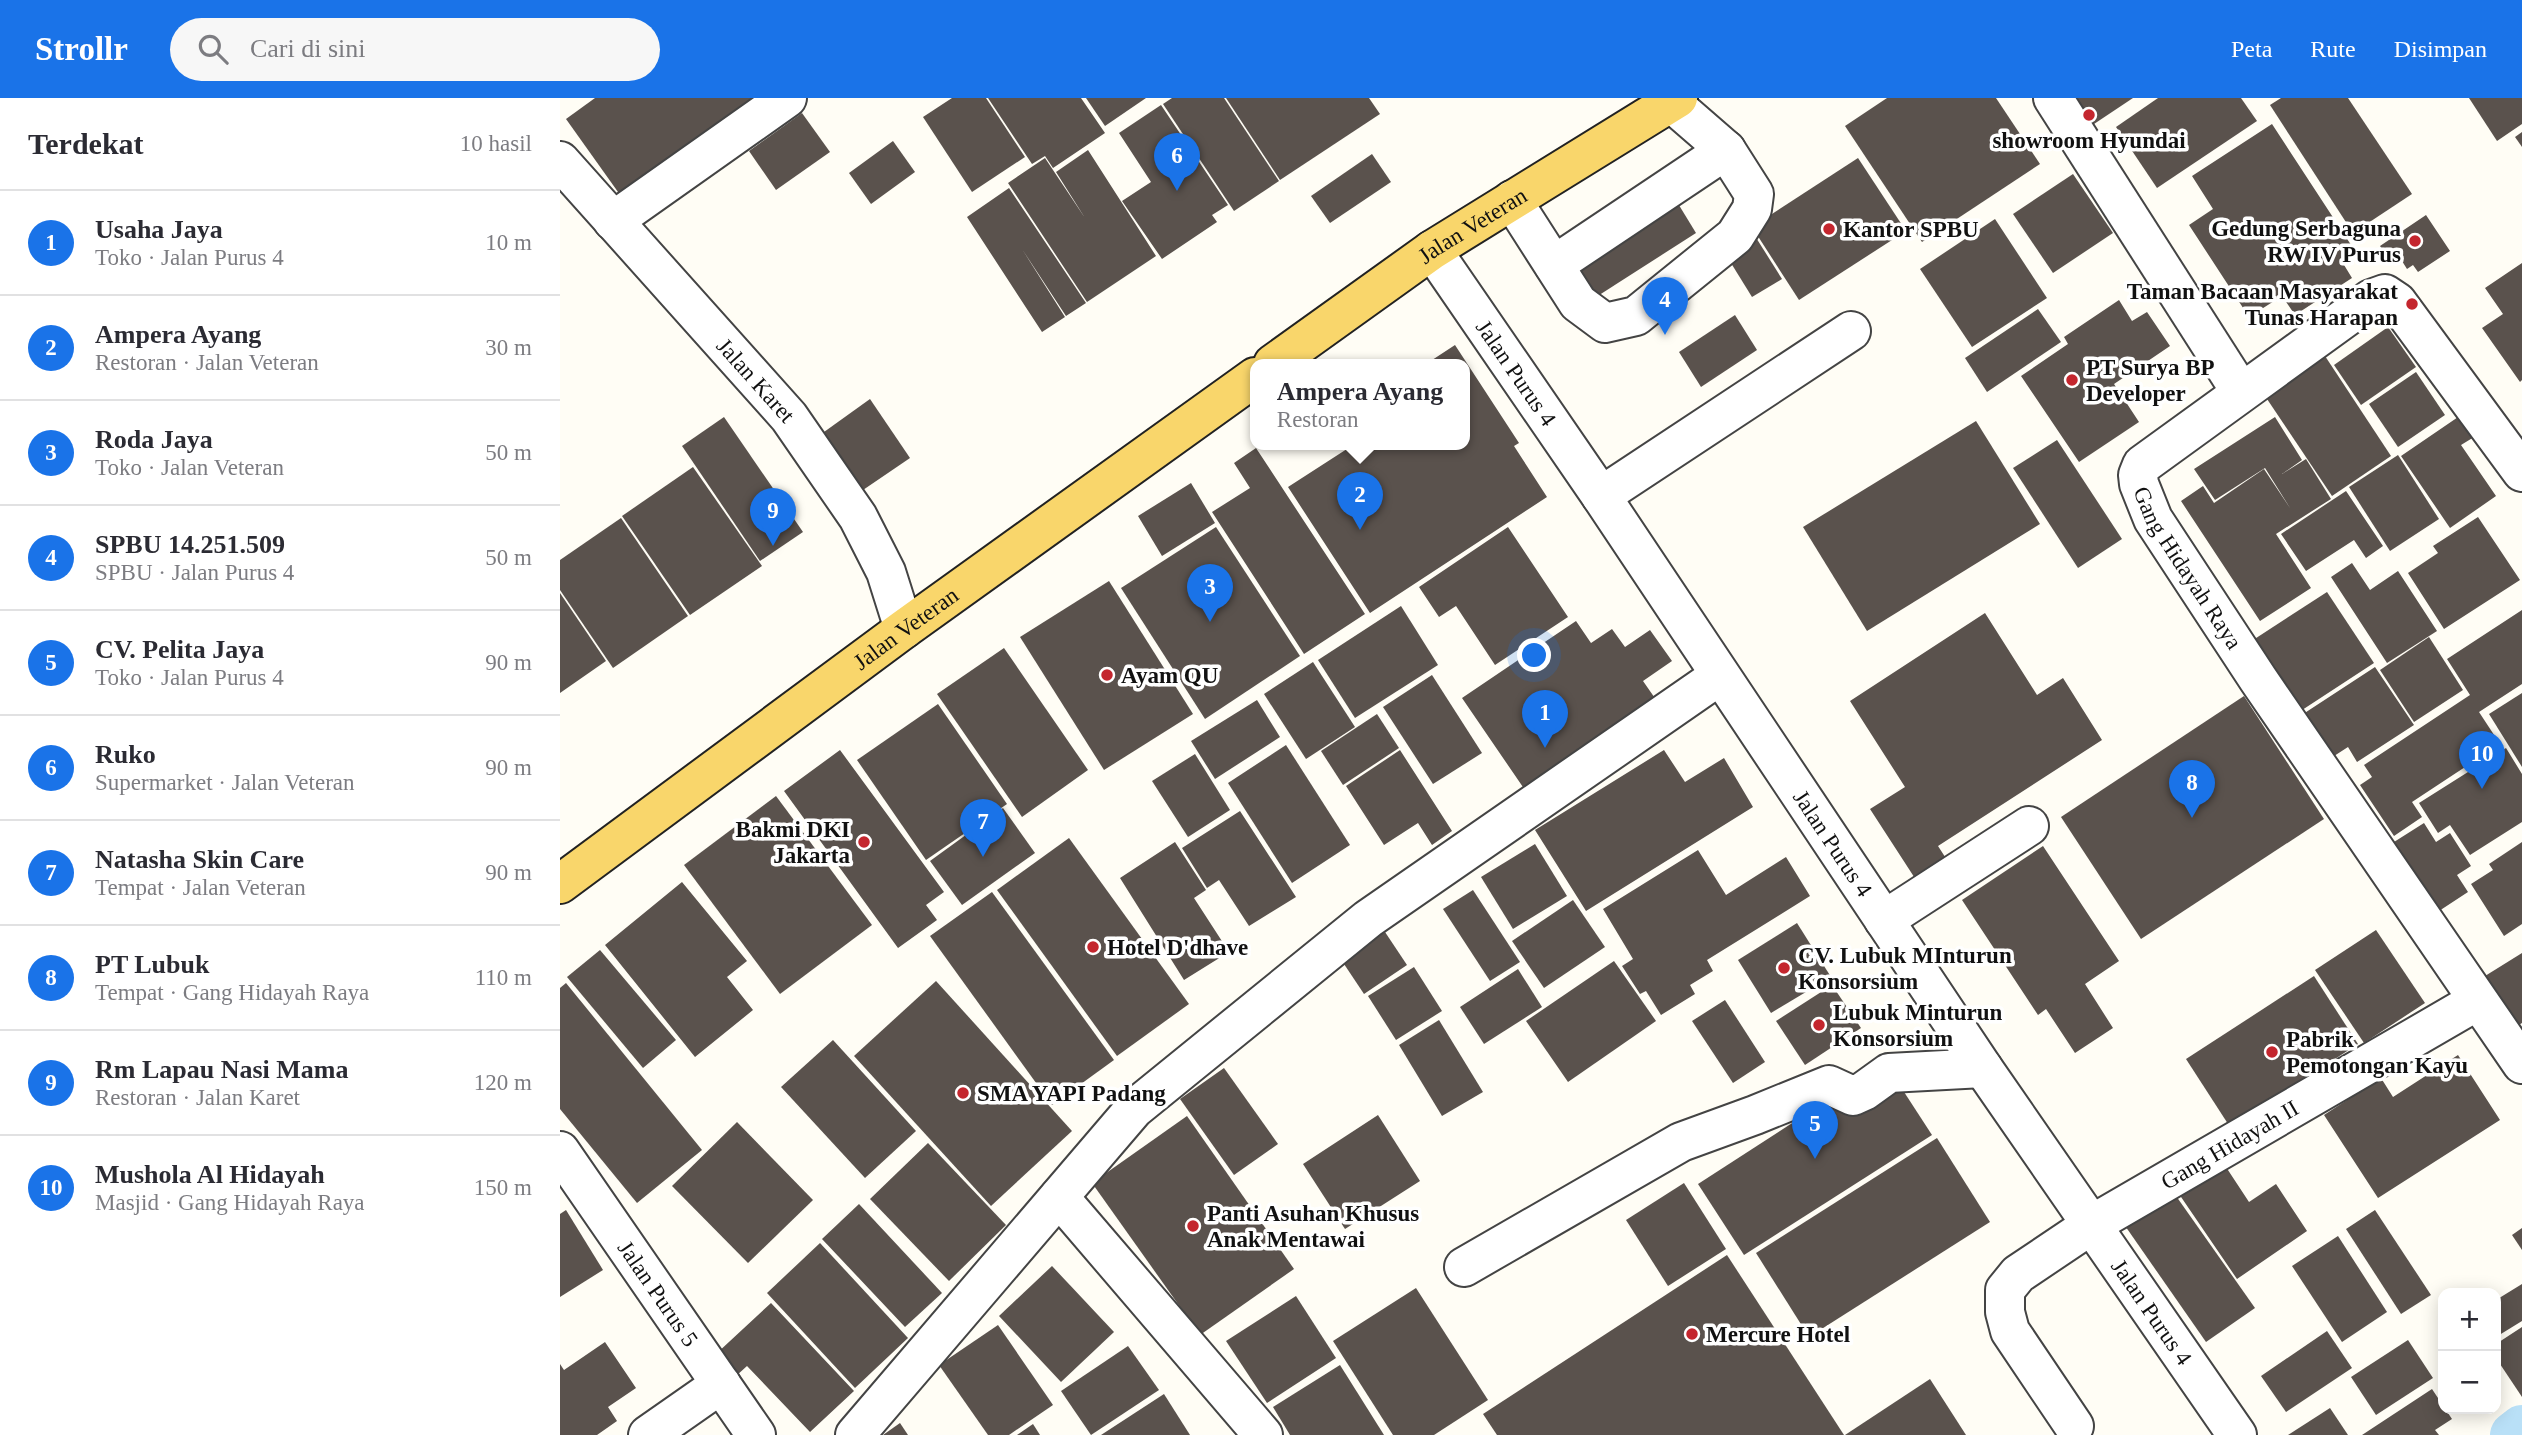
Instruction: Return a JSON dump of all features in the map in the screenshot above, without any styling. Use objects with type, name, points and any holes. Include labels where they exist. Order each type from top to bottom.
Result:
[{"type":"main road","name":"Jalan Veteran","points":[[1280,359],[1432,250],[1671,100]]},
{"type":"main road","name":"Jalan Veteran","points":[[560,884],[905,629],[1250,381]]},
{"type":"street","points":[[613,221],[787,98]]},
{"type":"street","points":[[2053,98],[2241,392]]},
{"type":"street","points":[[1512,201],[1578,303],[1605,323],[1636,316],[1735,236],[1752,209],[1754,194],[1727,150],[1671,100]]},
{"type":"street","points":[[1554,265],[1727,150]]},
{"type":"street","name":"Jalan Karet","points":[[560,161],[789,417],[858,517],[886,572],[905,629]]},
{"type":"street","name":"Jalan Purus 4","points":[[1432,250],[1601,496],[1983,1068],[2237,1435]]},
{"type":"street","name":"Gang Hidayah Raya","points":[[2522,472],[2397,302],[2385,294],[2371,299],[2241,392],[2143,465],[2138,475],[2138,484],[2153,519],[2522,1064]]},
{"type":"street","points":[[1601,496],[1851,331]]},
{"type":"street","points":[[855,1435],[1134,1109],[1368,919],[1719,676]]},
{"type":"street","points":[[1884,920],[2029,826]]},
{"type":"street","name":"Gang Hidayah II","points":[[2074,1426],[2010,1331],[2005,1312],[2006,1290],[2018,1275],[2091,1225],[2477,1001]]},
{"type":"street","points":[[1464,1267],[1681,1142],[1829,1085],[1853,1096],[1889,1073],[1983,1068]]},
{"type":"street","name":"Jalan Purus 5","points":[[560,1151],[755,1435]]},
{"type":"street","points":[[1059,1197],[1263,1435]]},
{"type":"street","points":[[648,1435],[721,1384]]},
{"type":"building","points":[[595,98],[757,98],[623,199],[566,119]]},
{"type":"building","points":[[952,98],[986,98],[1025,157],[972,192],[923,117]]},
{"type":"building","points":[[988,98],[1081,98],[1105,133],[1053,168],[1045,156],[1032,164]]},
{"type":"building","points":[[1086,98],[1146,98],[1105,126]]},
{"type":"building","points":[[1172,98],[1224,98],[1279,181],[1234,211],[1163,104]]},
{"type":"building","points":[[1226,98],[1369,98],[1380,114],[1280,180]]},
{"type":"building","points":[[1887,98],[1996,98],[2040,164],[1922,242],[1845,126]]},
{"type":"building","name":"showroom Hyundai","points":[[2060,98],[2133,98],[2082,132]]},
{"type":"building","points":[[2158,98],[2241,98],[2257,121],[2157,188],[2116,127]]},
{"type":"building","points":[[2281,98],[2348,98],[2412,194],[2353,233],[2270,105]]},
{"type":"building","points":[[2469,98],[2522,98],[2522,124],[2497,141]]},
{"type":"building","points":[[1161,105],[1228,205],[1212,215],[1217,222],[1162,259],[1122,201],[1151,182],[1119,133]]},
{"type":"building","points":[[802,113],[830,152],[776,190],[749,151]]},
{"type":"building","points":[[2272,124],[2355,251],[2341,260],[2352,278],[2295,315],[2282,296],[2249,317],[2189,225],[2213,209],[2192,176]]},
{"type":"building","points":[[2522,132],[2522,147],[2515,137]]},
{"type":"building","points":[[893,141],[915,172],[871,204],[849,173]]},
{"type":"building","points":[[1088,150],[1156,256],[1087,302],[1008,183],[1045,158],[1085,218],[1056,172]]},
{"type":"building","points":[[1372,154],[1391,182],[1330,223],[1311,196]]},
{"type":"building","name":"Kantor SPBU","points":[[1858,158],[1906,231],[1799,300],[1752,227]]},
{"type":"building","points":[[2073,174],[2113,233],[2053,273],[2013,214]]},
{"type":"building","points":[[1009,188],[1086,303],[1066,316],[1022,249],[1065,317],[1042,332],[967,217]]},
{"type":"building","points":[[1674,197],[1696,233],[1593,299],[1569,263]]},
{"type":"building","name":"Gedung Serbaguna RW IV Purus","points":[[2426,215],[2450,251],[2418,272],[2413,265],[2407,269],[2397,253],[2389,259],[2380,246]]},
{"type":"building","points":[[1995,219],[2047,298],[1972,347],[1920,269]]},
{"type":"building","points":[[1755,236],[1782,279],[1752,297],[1726,255]]},
{"type":"building","points":[[2522,263],[2520,382],[2482,328],[2503,314],[2485,288]]},
{"type":"building","name":"PT Surya BP Developer","points":[[2119,300],[2132,321],[2147,312],[2170,346],[2114,384],[2139,422],[2079,462],[2021,376],[2068,344],[2064,337]]},
{"type":"building","points":[[2038,309],[2061,342],[1987,392],[1965,358]]},
{"type":"building","points":[[1735,315],[1757,350],[1701,387],[1679,352]]},
{"type":"building","points":[[2388,327],[2416,367],[2361,405],[2334,365]]},
{"type":"building","points":[[1455,345],[1464,359],[1434,359]]},
{"type":"building","points":[[2325,356],[2391,456],[2332,496],[2265,396]]},
{"type":"building","points":[[1470,368],[1519,443],[1514,446],[1547,497],[1370,613],[1288,487],[1345,450],[1470,450]]},
{"type":"building","points":[[2416,372],[2445,415],[2398,447],[2369,404]]},
{"type":"building","points":[[870,399],[910,458],[863,490],[824,432]]},
{"type":"building","points":[[2464,413],[2479,434],[2461,445],[2496,496],[2450,528],[2401,456]]},
{"type":"building","points":[[724,417],[803,532],[760,561],[682,446]]},
{"type":"building","points":[[2275,417],[2302,460],[2282,474],[2306,459],[2331,499],[2276,534],[2311,588],[2260,621],[2181,501],[2203,486],[2214,503],[2264,469],[2290,508],[2265,468],[2215,500],[2194,469]]},
{"type":"building","points":[[1976,421],[2040,524],[1867,631],[1803,527]]},
{"type":"building","points":[[2057,440],[2122,539],[2078,568],[2013,468]]},
{"type":"building","points":[[1257,450],[1365,614],[1304,654],[1212,512],[1250,488],[1234,463]]},
{"type":"building","points":[[2398,455],[2439,519],[2390,551],[2349,487]]},
{"type":"building","points":[[693,467],[762,566],[690,615],[622,516]]},
{"type":"building","points":[[1191,483],[1215,523],[1162,556],[1138,516]]},
{"type":"building","points":[[2346,491],[2383,546],[2366,558],[2354,540],[2306,571],[2281,534]]},
{"type":"building","points":[[2478,517],[2520,580],[2444,629],[2408,573],[2438,553],[2433,546]]},
{"type":"building","points":[[621,518],[688,616],[613,668],[560,590],[560,560]]},
{"type":"building","points":[[1216,527],[1300,656],[1205,719],[1121,588]]},
{"type":"building","points":[[1508,527],[1568,617],[1495,665],[1456,606],[1439,617],[1419,587]]},
{"type":"building","points":[[2352,563],[2370,590],[2398,571],[2437,631],[2387,663],[2331,577]]},
{"type":"building","name":"Ayam QU","points":[[1109,581],[1193,714],[1104,770],[1020,637]]},
{"type":"building","points":[[2327,592],[2374,663],[2296,714],[2250,642]]},
{"type":"building","points":[[560,593],[606,661],[560,693]]},
{"type":"building","points":[[1401,606],[1438,665],[1355,718],[1318,660]]},
{"type":"building","points":[[2522,610],[2522,684],[2479,712],[2500,744],[2412,802],[2422,817],[2394,836],[2360,785],[2372,777],[2364,765],[2470,695],[2447,659]]},
{"type":"building","points":[[1985,613],[2037,695],[2063,678],[2102,740],[1938,846],[1949,863],[1918,883],[1870,809],[1905,787],[1850,701]]},
{"type":"building","points":[[1576,621],[1591,643],[1612,629],[1625,647],[1650,630],[1672,661],[1643,681],[1659,704],[1527,793],[1462,698]]},
{"type":"building","points":[[2429,637],[2463,690],[2414,722],[2380,670]]},
{"type":"building","points":[[1004,648],[1088,770],[1022,817],[937,694]]},
{"type":"building","points":[[1313,662],[1355,727],[1306,759],[1264,694]]},
{"type":"building","points":[[2375,667],[2414,725],[2357,762],[2348,747],[2331,758],[2297,718]]},
{"type":"building","points":[[1432,675],[1482,753],[1433,784],[1383,707]]},
{"type":"building","points":[[2522,693],[2522,767],[2489,714]]},
{"type":"building","points":[[2244,696],[2324,819],[2141,939],[2061,817]]},
{"type":"building","points":[[1257,700],[1280,737],[1215,779],[1191,741]]},
{"type":"building","points":[[938,704],[1007,804],[926,860],[857,760]]},
{"type":"building","points":[[1377,714],[1399,748],[1343,785],[1321,751]]},
{"type":"building","points":[[1286,745],[1350,845],[1292,883],[1228,783]]},
{"type":"building","points":[[2506,748],[2522,774],[2522,822],[2470,855],[2450,825],[2438,833],[2419,803]]},
{"type":"building","name":"Bakmi DKI Jakarta","points":[[840,750],[944,892],[926,905],[937,920],[898,948],[784,791]]},
{"type":"building","points":[[1400,750],[1452,831],[1432,845],[1418,823],[1384,845],[1346,786]]},
{"type":"building","points":[[1664,750],[1685,782],[1724,758],[1753,807],[1586,911],[1535,830]]},
{"type":"building","points":[[1195,754],[1230,810],[1188,837],[1152,781]]},
{"type":"building","points":[[776,796],[872,925],[780,994],[684,865]]},
{"type":"building","points":[[1003,808],[1035,853],[962,905],[930,861]]},
{"type":"building","points":[[1240,811],[1296,897],[1249,926],[1219,880],[1207,888],[1182,848]]},
{"type":"building","points":[[2424,823],[2436,842],[2450,833],[2471,866],[2457,875],[2468,892],[2439,911],[2394,842]]},
{"type":"building","name":"Hotel D'dhave","points":[[1069,838],[1189,1004],[1117,1056],[997,890]]},
{"type":"building","points":[[1175,842],[1206,890],[1194,898],[1229,952],[1184,980],[1120,878]]},
{"type":"building","points":[[2522,842],[2522,924],[2504,936],[2471,884],[2493,870],[2489,864]]},
{"type":"building","points":[[1535,844],[1567,896],[1513,929],[1481,877]]},
{"type":"building","points":[[2043,846],[2119,961],[2085,984],[2113,1028],[2075,1053],[2046,1009],[2038,1015],[1962,900]]},
{"type":"building","points":[[1698,850],[1726,895],[1786,857],[1810,896],[1707,960],[1713,971],[1690,985],[1695,994],[1661,1015],[1646,991],[1640,994],[1622,966],[1633,959],[1603,909]]},
{"type":"building","points":[[682,882],[747,961],[727,977],[753,1010],[695,1057],[605,945]]},
{"type":"building","points":[[1473,890],[1520,962],[1490,981],[1443,909]]},
{"type":"building","points":[[992,892],[1114,1060],[1052,1105],[930,936]]},
{"type":"building","points":[[1573,900],[1605,947],[1544,988],[1512,941]]},
{"type":"building","name":"CV. Lubuk MInturun Konsorsium","points":[[1797,923],[1831,977],[1771,1013],[1738,960]]},
{"type":"building","name":"Pabrik Pemotongan Kayu","points":[[2376,930],[2425,1003],[2364,1043],[2315,970]]},
{"type":"building","points":[[1385,932],[1407,965],[1364,994],[1342,961]]},
{"type":"building","points":[[600,950],[676,1040],[643,1068],[567,977]]},
{"type":"building","points":[[2522,953],[2522,1023],[2509,1031],[2477,981]]},
{"type":"building","points":[[1614,961],[1656,1021],[1568,1082],[1526,1021]]},
{"type":"building","points":[[1414,967],[1442,1011],[1396,1040],[1368,996]]},
{"type":"building","points":[[1518,969],[1542,1007],[1484,1044],[1460,1007]]},
{"type":"building","name":"Pabrik Pemotongan Kayu","points":[[2314,976],[2358,1044],[2230,1127],[2186,1059]]},
{"type":"building","name":"SMA YAPI Padang","points":[[936,981],[1072,1131],[991,1206],[854,1056]]},
{"type":"building","points":[[566,983],[702,1150],[637,1203],[560,1109],[560,988]]},
{"type":"building","name":"Lubuk Minturun Konsorsium","points":[[1832,985],[1861,1028],[1805,1065],[1776,1021]]},
{"type":"building","name":"CV. Lubuk MInturun Konsorsium","points":[[1725,1000],[1765,1062],[1733,1083],[1692,1021]]},
{"type":"building","points":[[1439,1020],[1483,1092],[1442,1116],[1399,1045]]},
{"type":"building","points":[[833,1040],[916,1131],[865,1178],[781,1087]]},
{"type":"building","points":[[2458,1055],[2500,1120],[2378,1198],[2324,1115],[2381,1078],[2393,1097]]},
{"type":"building","points":[[1224,1068],[1278,1144],[1234,1175],[1180,1099]]},
{"type":"building","points":[[1893,1075],[1932,1135],[1744,1255],[1698,1184],[1837,1094]]},
{"type":"building","points":[[1378,1115],[1420,1181],[1345,1229],[1303,1164]]},
{"type":"building","name":"Panti Asuhan Khusus Anak Mentawai","points":[[1187,1116],[1294,1269],[1200,1335],[1092,1183]]},
{"type":"building","points":[[737,1122],[813,1200],[748,1263],[672,1186]]},
{"type":"building","points":[[1937,1138],[1990,1222],[1809,1337],[1756,1253]]},
{"type":"building","points":[[928,1143],[1006,1225],[949,1281],[870,1199]]},
{"type":"building","points":[[2224,1164],[2249,1202],[2276,1184],[2307,1231],[2237,1279],[2179,1194]]},
{"type":"building","points":[[1684,1183],[1726,1249],[1668,1286],[1626,1220]]},
{"type":"building","points":[[2169,1186],[2255,1308],[2206,1342],[2121,1220]]},
{"type":"building","points":[[859,1204],[942,1293],[905,1327],[822,1239]]},
{"type":"building","points":[[566,1210],[603,1270],[560,1297],[560,1214]]},
{"type":"building","points":[[2375,1210],[2431,1295],[2401,1314],[2346,1229]]},
{"type":"building","points":[[2522,1228],[2522,1250],[2512,1235]]},
{"type":"building","points":[[2338,1236],[2387,1312],[2342,1342],[2292,1266]]},
{"type":"building","points":[[820,1243],[908,1338],[855,1388],[767,1293]]},
{"type":"building","name":"Mercure Hotel","points":[[1727,1255],[1844,1435],[1497,1435],[1483,1414]]},
{"type":"building","points":[[1052,1266],[1114,1332],[1061,1382],[999,1316]]},
{"type":"building","points":[[2522,1284],[2522,1321],[2501,1334],[2501,1297]]},
{"type":"building","points":[[1416,1288],[1488,1400],[1434,1435],[1393,1435],[1333,1341]]},
{"type":"building","points":[[1296,1296],[1336,1358],[1267,1403],[1226,1341]]},
{"type":"building","points":[[771,1303],[854,1391],[810,1432],[747,1366],[736,1376],[716,1354]]},
{"type":"building","points":[[998,1325],[1053,1405],[1009,1435],[988,1435],[939,1365]]},
{"type":"building","points":[[2522,1327],[2522,1397],[2501,1366],[2501,1341]]},
{"type":"building","points":[[2327,1331],[2352,1368],[2286,1412],[2261,1376]]},
{"type":"building","points":[[2408,1340],[2433,1378],[2376,1415],[2351,1377]]},
{"type":"building","points":[[605,1342],[636,1388],[608,1407],[617,1421],[597,1435],[560,1435],[560,1364],[564,1370]]},
{"type":"building","points":[[1128,1346],[1159,1390],[1091,1435],[1061,1391]]},
{"type":"building","points":[[1340,1365],[1384,1435],[1290,1435],[1273,1407]]},
{"type":"building","points":[[1930,1379],[1966,1435],[1845,1435]]},
{"type":"building","points":[[2432,1389],[2438,1398],[2438,1414],[2449,1414],[2452,1419],[2435,1430],[2439,1435],[2362,1435]]},
{"type":"building","points":[[1164,1394],[1190,1435],[1101,1435]]},
{"type":"building","points":[[2330,1408],[2348,1435],[2288,1435]]},
{"type":"building","points":[[900,1423],[908,1435],[883,1435]]},
{"type":"building","points":[[1033,1424],[1040,1435],[1017,1435]]},
{"type":"waterway","points":[[2513,1435],[2522,1428]]},
{"type":"place","name":"showroom Hyundai","points":[[2089,115]]},
{"type":"place","name":"Ruko","points":[[1177,191]]},
{"type":"place","name":"Kantor SPBU","points":[[1829,229]]},
{"type":"place","name":"Gedung Serbaguna RW IV Purus","points":[[2415,241]]},
{"type":"place","name":"Taman Bacaan Masyarakat Tunas Harapan","points":[[2412,304]]},
{"type":"place","name":"SPBU 14.251.509","points":[[1665,335]]},
{"type":"place","name":"PT Surya BP Developer","points":[[2072,380]]},
{"type":"place","name":"Ampera Ayang","points":[[1360,530]]},
{"type":"place","name":"Rm Lapau Nasi Mama","points":[[773,546]]},
{"type":"place","name":"Roda Jaya","points":[[1210,622]]},
{"type":"place","name":"Ayam QU","points":[[1107,675]]},
{"type":"place","name":"Usaha Jaya","points":[[1545,748]]},
{"type":"place","name":"Mushola Al Hidayah","points":[[2482,789]]},
{"type":"place","name":"PT Lubuk","points":[[2192,818]]},
{"type":"place","name":"Bakmi DKI Jakarta","points":[[864,842]]},
{"type":"place","name":"Natasha Skin Care","points":[[983,857]]},
{"type":"place","name":"Hotel D'dhave","points":[[1093,947]]},
{"type":"place","name":"CV. Lubuk MInturun Konsorsium","points":[[1784,968]]},
{"type":"place","name":"Lubuk Minturun Konsorsium","points":[[1819,1025]]},
{"type":"place","name":"Pabrik Pemotongan Kayu","points":[[2272,1052]]},
{"type":"place","name":"SMA YAPI Padang","points":[[963,1093]]},
{"type":"place","name":"CV. Pelita Jaya","points":[[1815,1159]]},
{"type":"place","name":"Panti Asuhan Khusus Anak Mentawai","points":[[1193,1226]]},
{"type":"place","name":"Mercure Hotel","points":[[1692,1334]]}]
